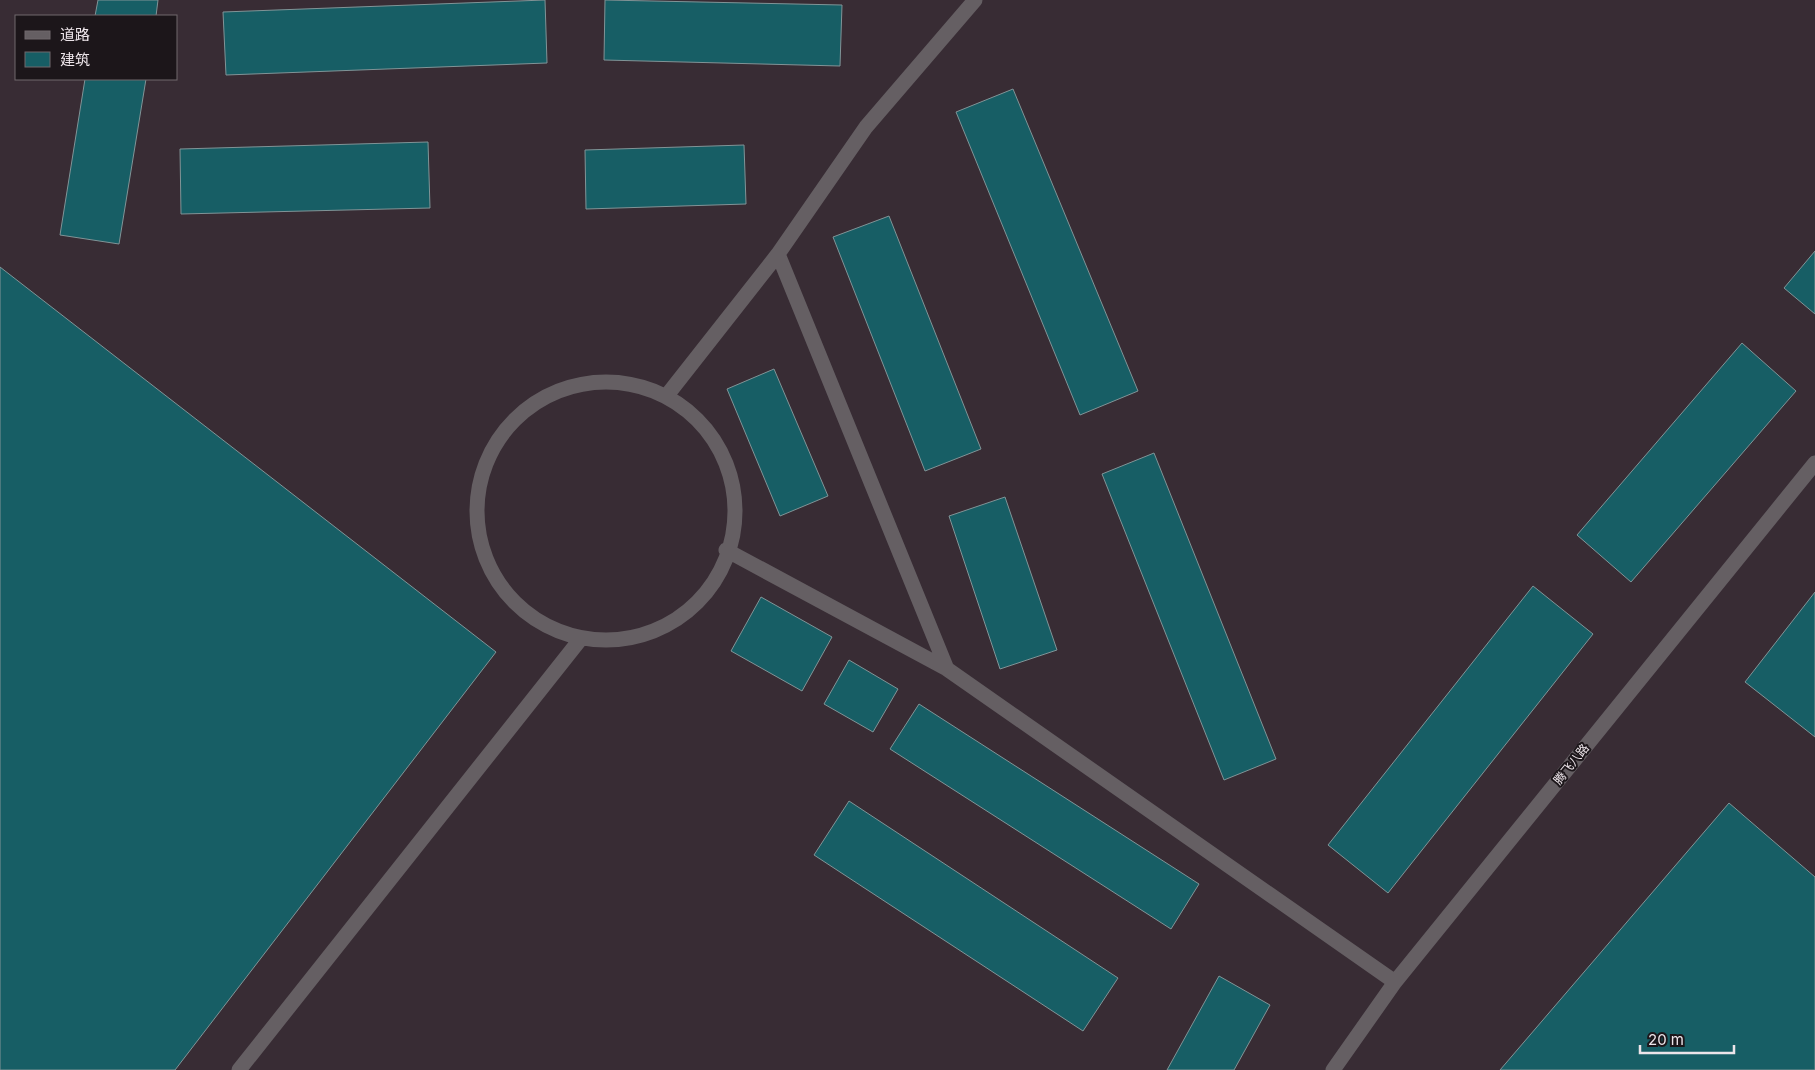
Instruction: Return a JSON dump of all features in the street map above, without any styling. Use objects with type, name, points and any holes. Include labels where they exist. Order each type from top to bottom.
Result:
[{"type":"street","points":[[668,394],[778,254],[866,126],[975,0]]},
{"type":"street","points":[[778,254],[947,669]]},
{"type":"street","points":[[594,379],[668,394],[721,447],[737,520],[726,550],[712,590],[653,635],[579,641],[513,606],[490,565],[477,540],[482,466],[525,406],[594,379]]},
{"type":"street","name":"腾飞八路","points":[[1333,1070],[1395,982],[1815,463]]},
{"type":"street","points":[[726,550],[947,669],[1395,982]]},
{"type":"street","points":[[239,1070],[579,641]]},
{"type":"building","points":[[98,0],[158,0],[156,15],[95,15]]},
{"type":"building","points":[[545,0],[547,63],[226,75],[223,12]]},
{"type":"building","points":[[605,0],[842,5],[840,66],[604,60]]},
{"type":"building","points":[[85,80],[146,80],[119,244],[60,235]]},
{"type":"building","points":[[1013,89],[1138,391],[1080,415],[956,112]]},
{"type":"building","points":[[428,142],[430,208],[181,214],[180,149]]},
{"type":"building","points":[[744,145],[746,204],[586,209],[585,150]]},
{"type":"building","points":[[889,216],[981,449],[925,471],[833,237]]},
{"type":"building","points":[[1815,251],[1815,314],[1784,288]]},
{"type":"building","points":[[0,267],[496,652],[175,1070],[0,1070]]},
{"type":"building","points":[[1742,343],[1796,391],[1631,582],[1577,535]]},
{"type":"building","points":[[774,369],[828,496],[780,516],[727,389]]},
{"type":"building","points":[[1154,453],[1276,759],[1224,780],[1102,474]]},
{"type":"building","points":[[1005,497],[1057,650],[1000,669],[949,516]]},
{"type":"building","points":[[1533,586],[1593,634],[1388,893],[1328,845]]},
{"type":"building","points":[[1815,592],[1815,737],[1745,682]]},
{"type":"building","points":[[761,597],[832,637],[802,691],[731,651]]},
{"type":"building","points":[[849,660],[898,689],[873,732],[824,704]]},
{"type":"building","points":[[919,704],[1199,884],[1171,929],[890,749]]},
{"type":"building","points":[[849,801],[1118,978],[1083,1031],[814,855]]},
{"type":"building","points":[[1729,803],[1815,877],[1815,1070],[1500,1070]]},
{"type":"building","points":[[1219,976],[1270,1005],[1234,1070],[1167,1070]]}]
